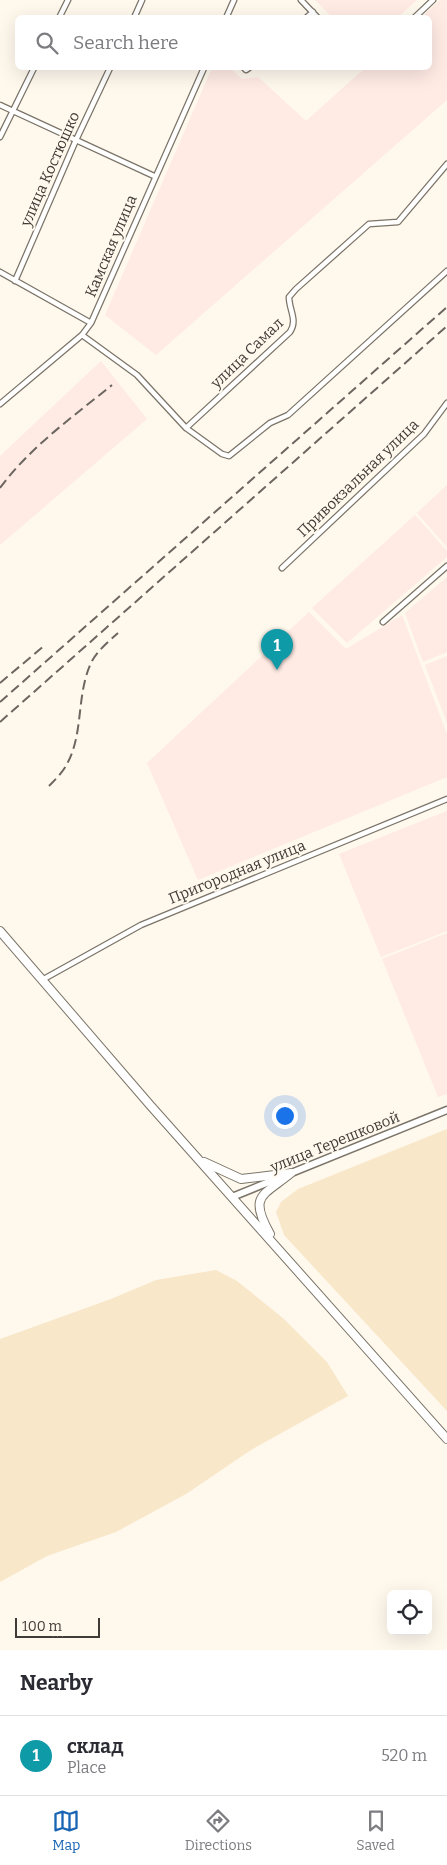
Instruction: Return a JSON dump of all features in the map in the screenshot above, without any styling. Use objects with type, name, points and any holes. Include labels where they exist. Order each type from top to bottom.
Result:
[{"type":"main road","points":[[0,931],[199,1160],[447,1439]]},
{"type":"main road","name":"улица Терешковой","points":[[232,1197],[447,1110]]},
{"type":"main road","points":[[199,1160],[241,1179],[290,1173]]},
{"type":"main road","points":[[275,1244],[261,1218],[259,1207],[263,1193],[290,1173]]},
{"type":"street","points":[[60,15],[68,0]]},
{"type":"street","points":[[135,15],[142,0]]},
{"type":"street","points":[[227,15],[234,0]]},
{"type":"street","points":[[300,0],[315,15]]},
{"type":"street","points":[[417,15],[433,0]]},
{"type":"street","points":[[309,15],[312,12]]},
{"type":"street","points":[[0,137],[33,70]]},
{"type":"street","name":"улица Костюшко","points":[[15,281],[76,140],[109,70]]},
{"type":"street","name":"Камская улица","points":[[0,404],[82,335],[91,323],[154,176],[203,70]]},
{"type":"street","points":[[0,105],[154,176]]},
{"type":"street","name":"улица Самал","points":[[186,428],[290,332],[294,326],[294,318],[289,305],[289,297],[292,293],[369,224],[398,222],[447,164]]},
{"type":"street","points":[[82,335],[137,375],[186,428],[222,454],[229,456],[270,423],[288,415],[447,270]]},
{"type":"street","points":[[0,272],[91,323]]},
{"type":"street","name":"Привокзальная улица","points":[[282,568],[424,434],[447,403]]},
{"type":"street","points":[[383,622],[447,566]]},
{"type":"street","name":"Пригородная улица","points":[[42,980],[141,925],[447,799]]},
{"type":"shaded area","points":[[315,0],[417,0],[400,15],[330,15]]},
{"type":"shaded area","points":[[440,0],[447,0],[447,100],[156,355],[105,315],[211,70],[232,70],[242,79],[258,77],[306,121],[363,70],[432,70],[432,15],[423,15]]},
{"type":"shaded area","points":[[101,361],[147,419],[0,545],[0,456]]},
{"type":"shaded area","points":[[447,485],[447,547],[417,513]]},
{"type":"shaded area","points":[[415,515],[447,551],[447,557],[347,643],[312,608]]},
{"type":"shaded area","points":[[447,577],[447,652],[423,662],[405,613]]},
{"type":"shaded area","points":[[309,612],[346,649],[402,615],[447,734],[447,777],[198,880],[147,763]]},
{"type":"shaded area","points":[[447,656],[447,723],[425,665]]},
{"type":"shaded area","points":[[447,811],[447,931],[381,957],[339,854]]},
{"type":"shaded area","points":[[447,933],[447,1094],[438,1097],[382,959]]},
{"type":"shaded area","points":[[447,1129],[447,1411],[284,1235],[276,1212],[281,1202],[298,1189]]},
{"type":"shaded area","points":[[216,1270],[237,1281],[284,1319],[327,1362],[348,1396],[251,1450],[186,1494],[116,1532],[47,1556],[0,1582],[0,1339],[111,1299],[156,1280]]},
{"type":"railway","points":[[0,702],[447,307]]},
{"type":"railway","points":[[0,722],[447,326]]},
{"type":"railway","points":[[0,488],[39,446],[112,385]]},
{"type":"railway","points":[[49,786],[64,769],[73,750],[84,686],[92,661],[100,649],[118,633]]},
{"type":"railway","points":[[0,683],[45,645]]},
{"type":"place","name":"склад","points":[[277,670]]}]
